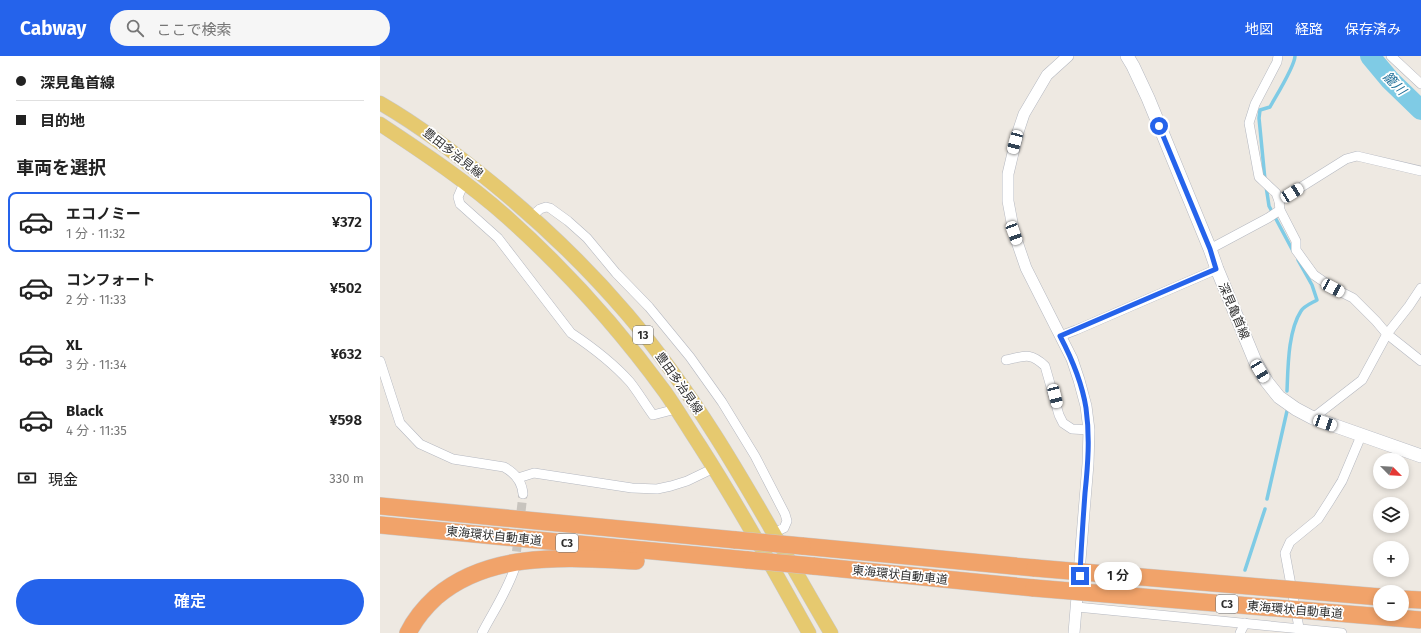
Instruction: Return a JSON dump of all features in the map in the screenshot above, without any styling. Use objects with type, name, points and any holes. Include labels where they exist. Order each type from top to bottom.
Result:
[{"type":"highway","name":"東海環状自動車道","points":[[384,501],[574,524],[736,540],[1035,568],[1373,596]]},
{"type":"highway","name":"東海環状自動車道","points":[[383,526],[749,564],[830,568],[1034,588],[1421,620]]},
{"type":"highway","points":[[408,633],[420,615],[443,591],[474,573],[508,563],[528,560],[576,559],[749,564]]},
{"type":"highway","points":[[1409,599],[1421,600]]},
{"type":"main road","name":"深見亀首線","points":[[1127,56],[1148,98],[1210,249],[1216,269],[1255,361],[1267,382],[1279,397],[1296,409],[1313,418],[1421,456]]},
{"type":"main road","name":"豊田多治見線","points":[[380,103],[413,122],[433,136],[532,216],[574,256],[628,315],[675,376],[711,430],[755,500],[831,633]]},
{"type":"main road","name":"豊田多治見線","points":[[380,124],[464,183],[507,217],[573,281],[634,352],[665,392],[714,468],[750,528],[809,633]]},
{"type":"street","points":[[1068,56],[1047,75],[1024,114],[1008,174],[1008,201],[1014,233],[1026,268],[1072,359],[1086,406],[1088,464],[1074,633]]},
{"type":"street","points":[[1278,56],[1277,62],[1255,104],[1249,123],[1259,177],[1278,204],[1296,241],[1296,250],[1314,275],[1333,288],[1353,298],[1387,334],[1421,361]]},
{"type":"street","points":[[1391,56],[1421,84]]},
{"type":"street","points":[[1210,249],[1268,218],[1278,204],[1346,159],[1357,156],[1421,172]]},
{"type":"street","points":[[464,183],[458,197],[460,204],[498,238],[571,333],[618,369],[631,384],[653,415],[676,409]]},
{"type":"street","points":[[532,216],[540,209],[546,207],[568,220],[594,245],[616,273],[649,308],[690,357],[722,402],[755,456],[785,514],[787,521],[784,528],[773,533]]},
{"type":"street","points":[[1060,336],[1216,269]]},
{"type":"street","points":[[1313,418],[1362,380],[1387,334],[1421,288]]},
{"type":"street","points":[[1006,360],[1030,356],[1039,360],[1046,366],[1059,415],[1063,423],[1072,429],[1088,430]]},
{"type":"street","points":[[380,361],[400,422],[420,444],[453,459],[504,467],[510,470],[518,478],[523,494]]},
{"type":"street","points":[[1300,631],[1284,553],[1290,542],[1318,519],[1330,502],[1342,481],[1362,436]]},
{"type":"street","points":[[518,478],[534,473],[632,488],[657,489],[687,481],[714,468]]},
{"type":"street","points":[[482,633],[504,595],[514,570]]},
{"type":"street","points":[[1077,607],[1245,623],[1300,631],[1342,633]]},
{"type":"street","points":[[1240,633],[1245,623]]},
{"type":"waterway","points":[[1265,180],[1259,118],[1260,110],[1270,107],[1289,74],[1295,56]]},
{"type":"waterway","name":"籠川","points":[[1370,56],[1390,80],[1421,110]]},
{"type":"waterway","points":[[1266,186],[1269,206],[1293,251]]},
{"type":"waterway","points":[[1287,391],[1293,329],[1302,309],[1317,300],[1312,285],[1298,260]]},
{"type":"waterway","points":[[1267,499],[1287,411]]},
{"type":"waterway","points":[[1245,570],[1265,509]]},
{"type":"tunnel","points":[[515,565],[523,494]]},
{"type":"route","points":[[1080,576],[1088,464],[1086,406],[1072,359],[1060,336],[1216,269],[1210,249],[1159,126]]}]
